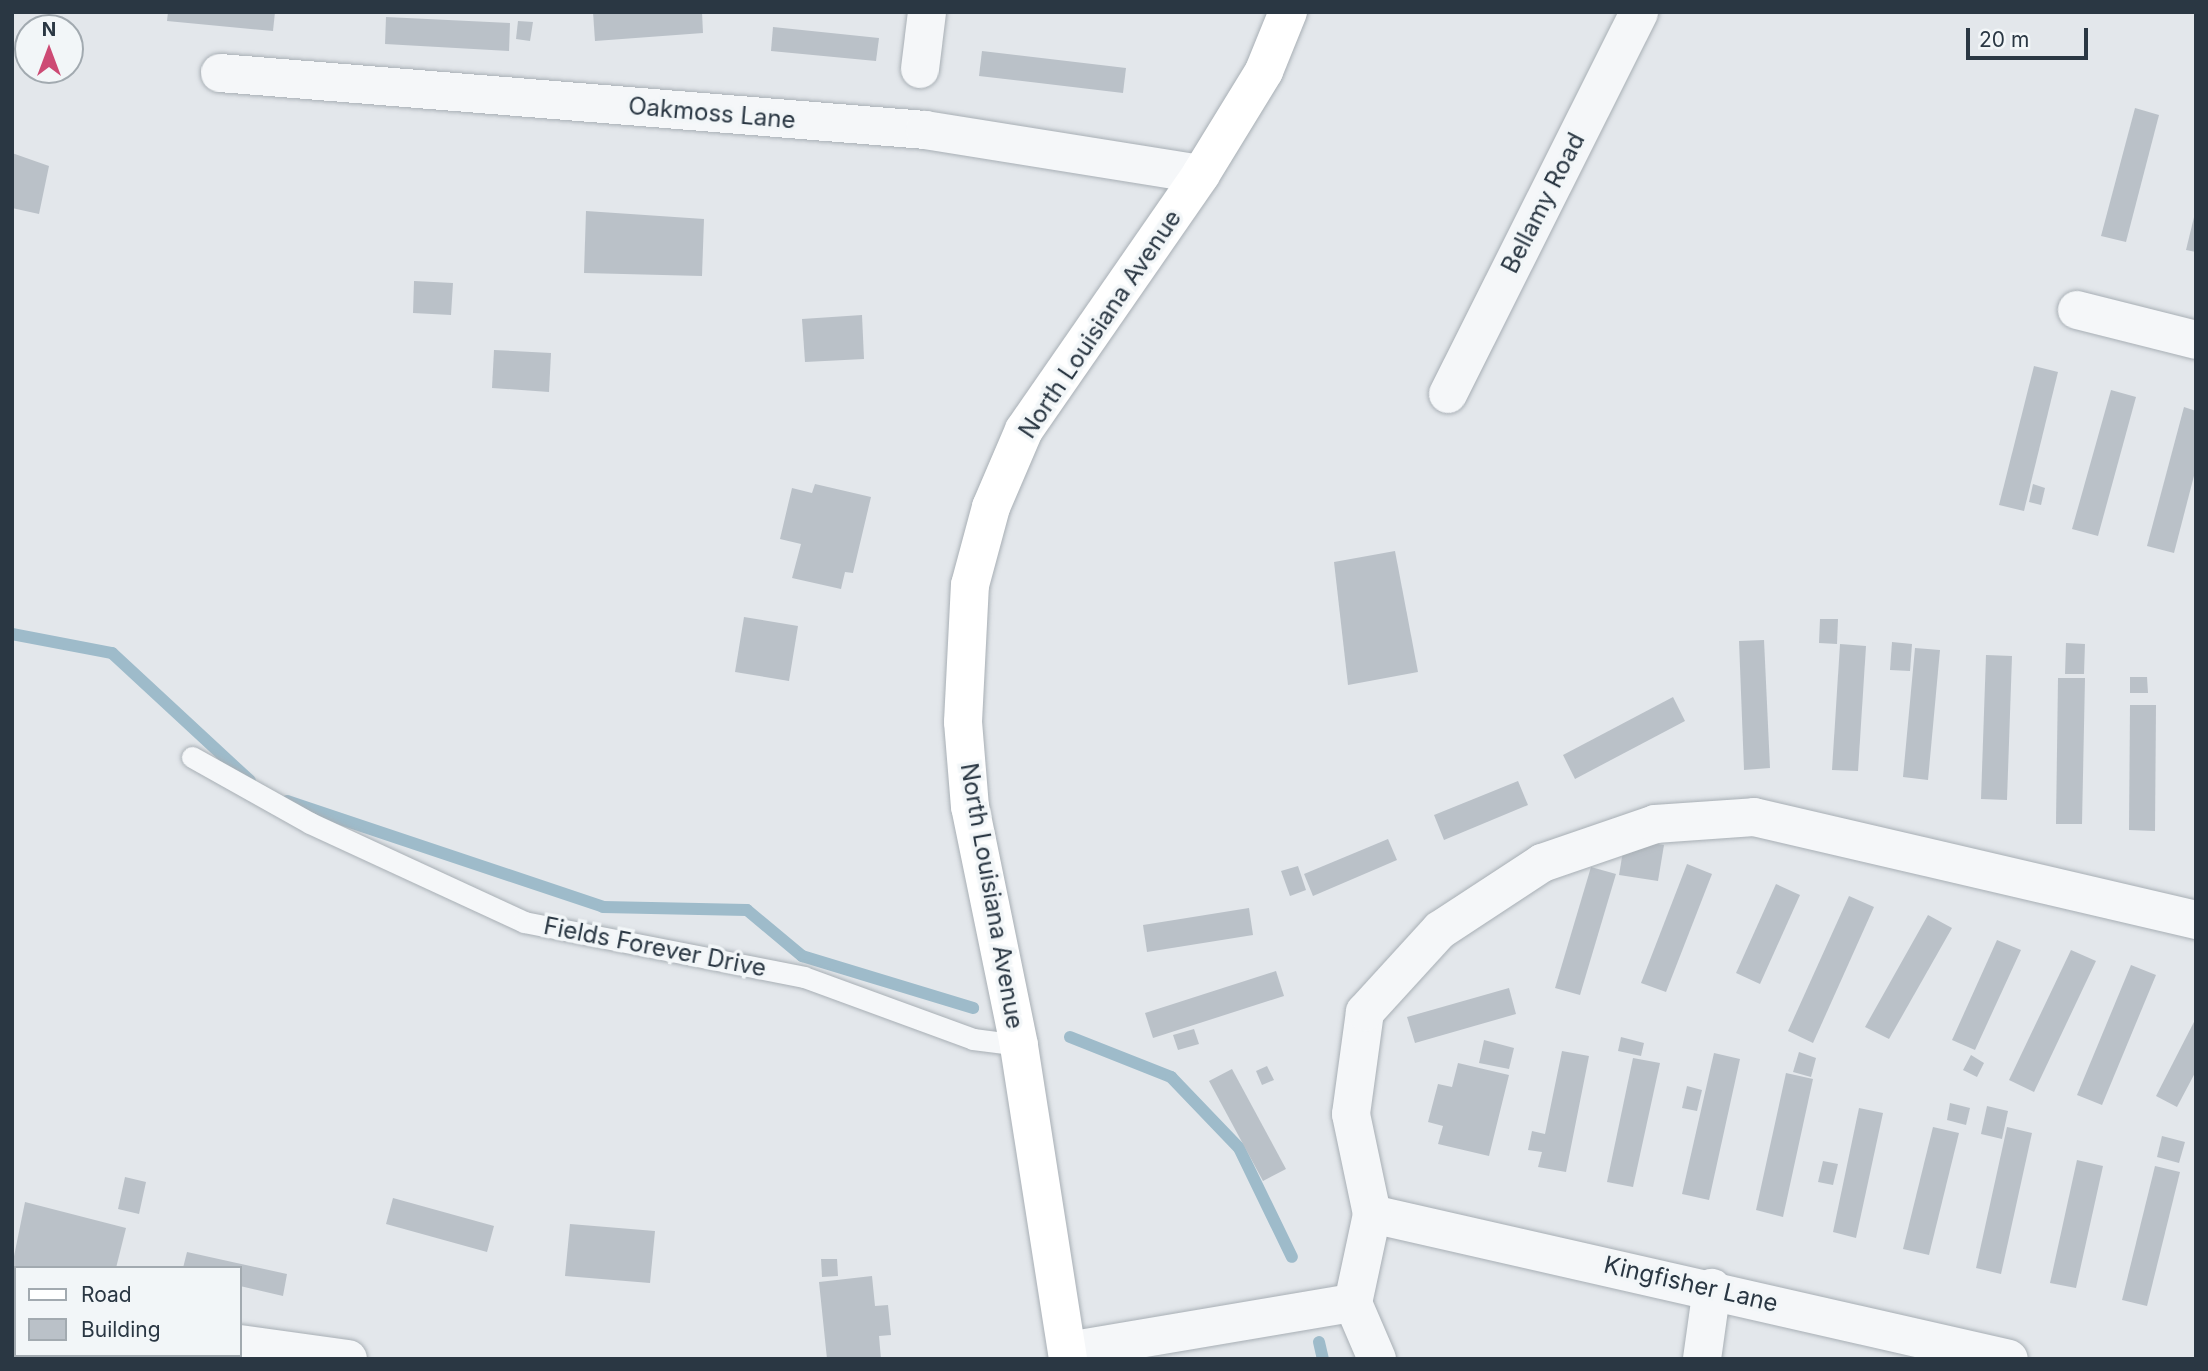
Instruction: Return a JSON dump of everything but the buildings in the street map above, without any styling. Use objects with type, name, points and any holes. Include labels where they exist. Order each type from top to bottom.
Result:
[{"type":"street","points":[[920,69],[927,12]]},
{"type":"street","name":"North Louisiana Avenue","points":[[1068,1355],[1019,1045],[970,807],[963,722],[970,585],[991,507],[1024,430],[1201,174],[1264,71],[1288,12]]},
{"type":"street","name":"Bellamy Road","points":[[1448,394],[1639,12]]},
{"type":"street","name":"Oakmoss Lane","points":[[220,73],[925,130],[1201,174]]},
{"type":"street","points":[[2077,310],[2196,340]]},
{"type":"street","points":[[1377,1359],[1353,1303],[1372,1214],[1351,1114],[1365,1012],[1440,930],[1542,863],[1655,824],[1754,817],[2196,920]]},
{"type":"street","name":"Kingfisher Lane","points":[[1372,1214],[1712,1288],[2009,1359]]},
{"type":"street","points":[[1702,1359],[1712,1288]]},
{"type":"street","points":[[1068,1355],[1353,1303]]},
{"type":"street","points":[[242,1344],[348,1359]]},
{"type":"lane","name":"Fields Forever Drive","points":[[192,757],[323,829],[524,922],[804,978],[973,1039],[1019,1045]]},
{"type":"waterway","points":[[12,634],[112,653],[250,781]]},
{"type":"waterway","points":[[287,801],[603,907],[747,910],[802,956],[973,1008]]},
{"type":"waterway","points":[[1070,1037],[1171,1077],[1239,1148],[1292,1257]]},
{"type":"waterway","points":[[1319,1342],[1323,1359]]}]
